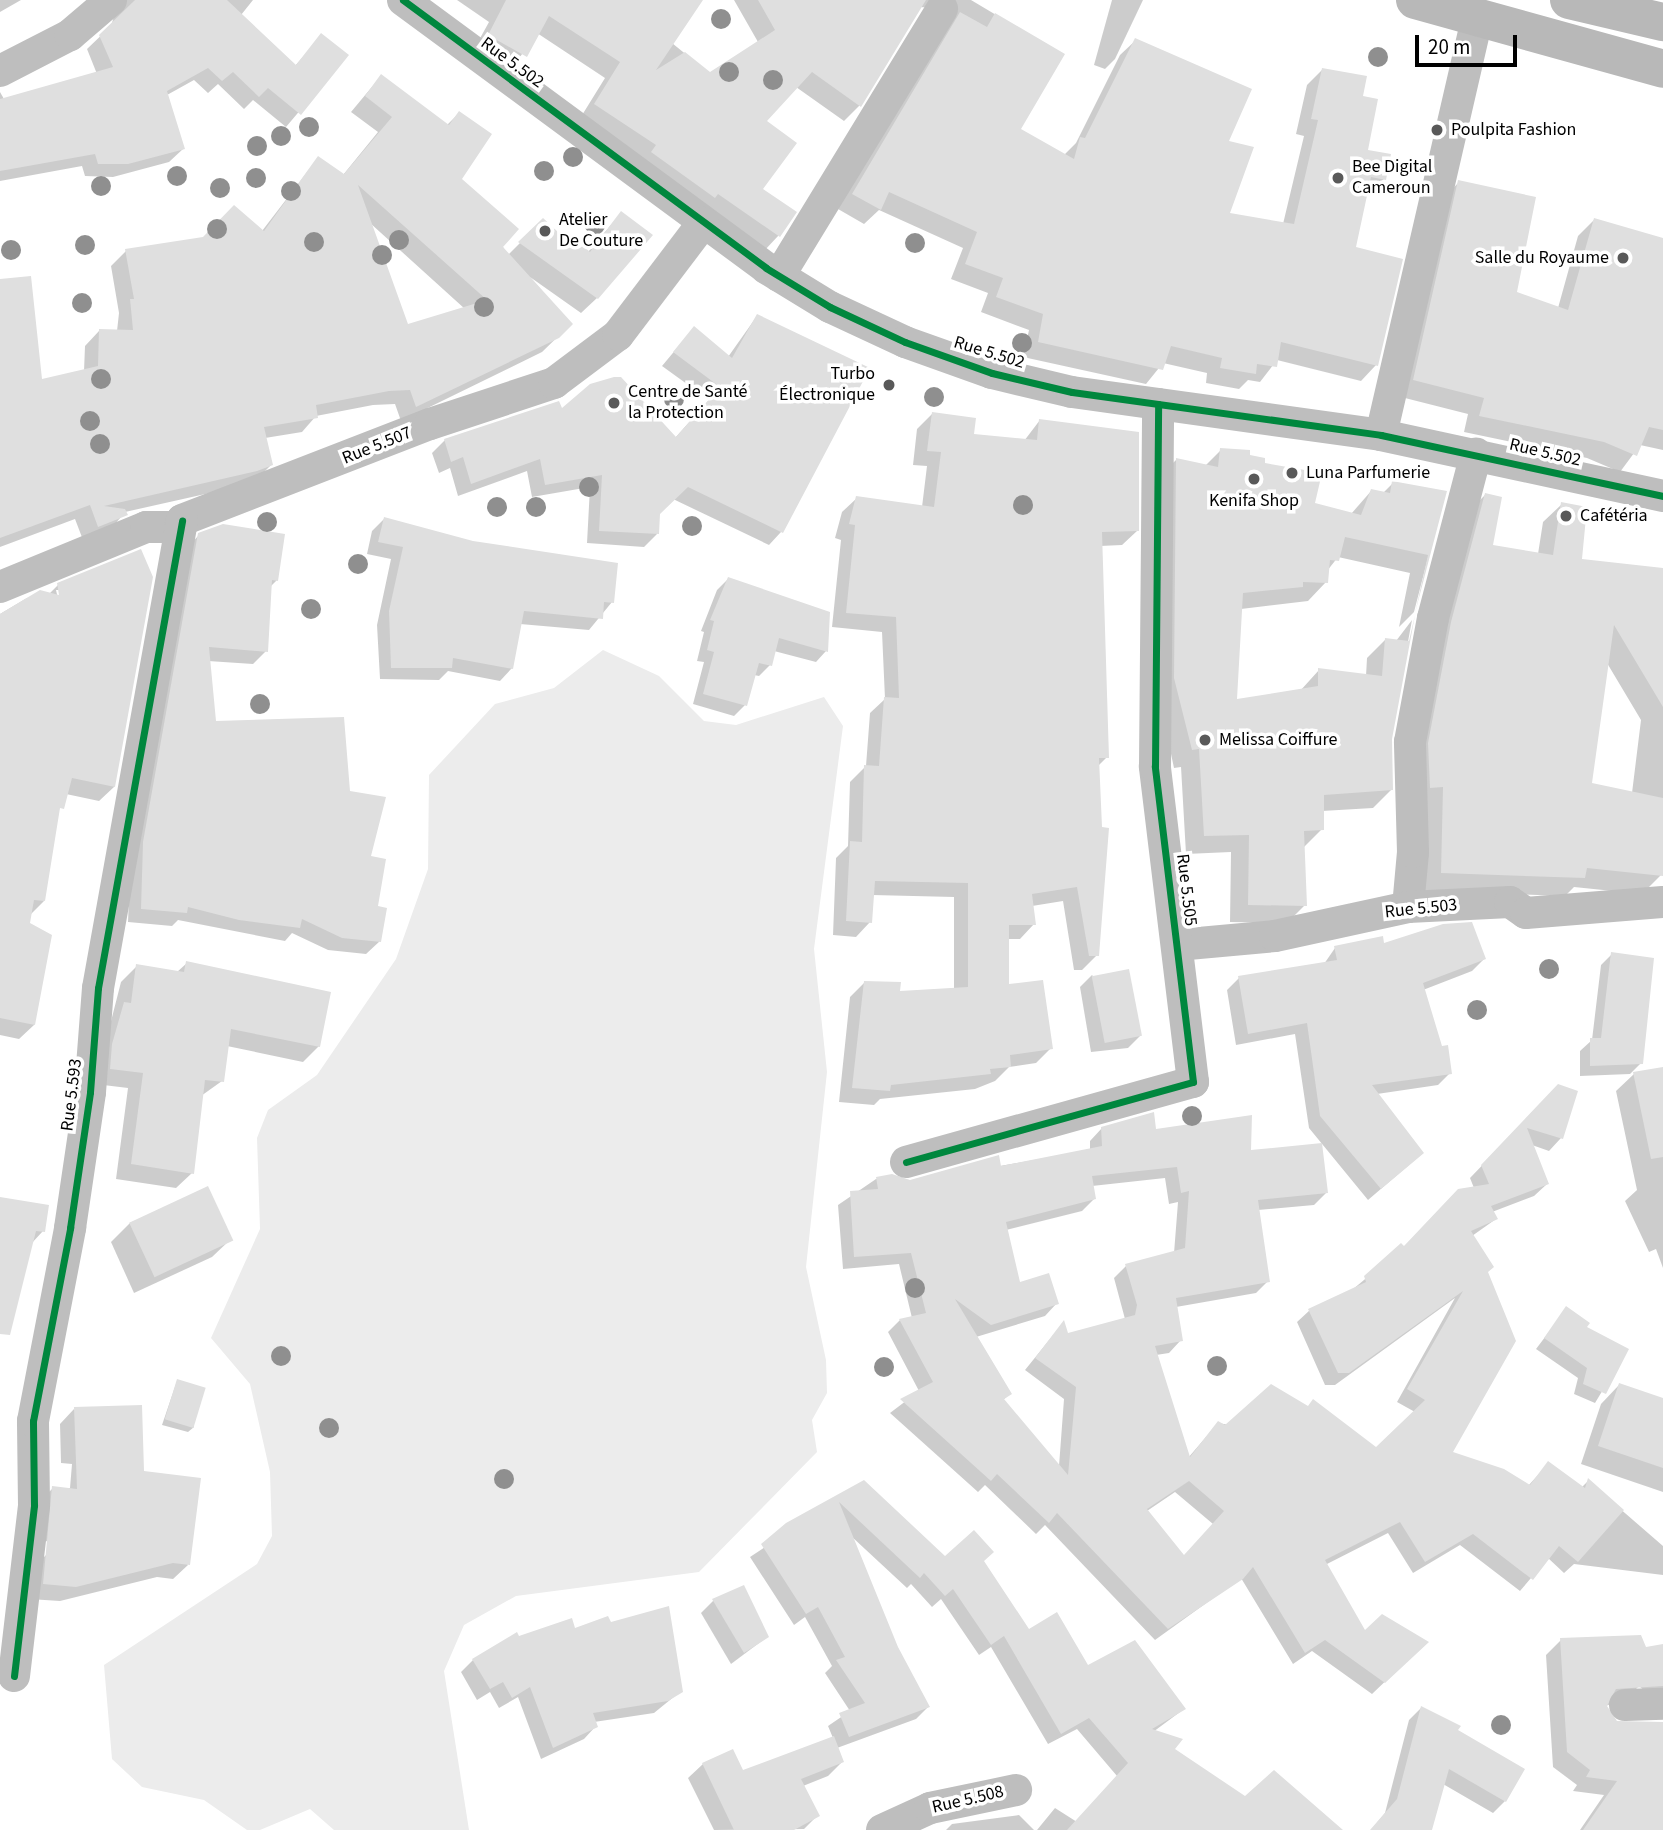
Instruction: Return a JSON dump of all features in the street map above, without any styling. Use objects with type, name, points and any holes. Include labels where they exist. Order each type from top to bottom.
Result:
[{"type":"main road","points":[[1415,0],[1663,69]]},
{"type":"main road","points":[[1569,0],[1663,22]]},
{"type":"street","points":[[0,71],[70,35],[111,0]]},
{"type":"street","name":"Rue 5.502","points":[[403,0],[703,223],[779,276],[830,307],[905,342],[992,373],[1158,404],[1381,435],[1663,496]]},
{"type":"street","points":[[779,276],[942,9]]},
{"type":"street","points":[[1381,435],[1477,18]]},
{"type":"street","name":"Rue 5.507","points":[[0,587],[146,527],[180,527],[182,520],[430,424],[554,383],[618,335],[703,223]]},
{"type":"street","name":"Rue 5.505","points":[[906,1162],[1193,1082],[1155,766],[1158,404]]},
{"type":"street","points":[[1408,907],[1413,852],[1410,743],[1433,618],[1476,454]]},
{"type":"street","name":"Rue 5.593","points":[[14,1676],[34,1505],[33,1421],[70,1228],[90,1092],[98,988],[182,520]]},
{"type":"street","name":"Rue 5.503","points":[[1177,946],[1275,936],[1408,907],[1510,902],[1526,913],[1663,902]]},
{"type":"street","points":[[1625,1705],[1663,1704]]},
{"type":"street","name":"Rue 5.508","points":[[882,1830],[930,1808],[1016,1790]]},
{"type":"shaded area","points":[[603,650],[659,676],[704,721],[736,725],[824,697],[843,726],[814,949],[827,1072],[806,1267],[826,1360],[827,1393],[812,1420],[817,1452],[699,1572],[516,1596],[464,1625],[444,1671],[469,1830],[334,1830],[310,1809],[260,1830],[247,1830],[204,1800],[142,1787],[112,1759],[104,1665],[257,1564],[272,1536],[270,1472],[250,1384],[211,1338],[260,1229],[257,1138],[268,1110],[317,1075],[396,959],[428,869],[429,775],[495,704],[554,688]]},
{"type":"building","points":[[135,0],[227,0],[296,65],[321,33],[349,55],[301,115],[268,88],[259,97],[233,72],[222,81],[208,68],[167,91],[185,149],[128,164],[98,164],[95,154],[0,171],[0,99],[113,67],[99,35]]},
{"type":"building","points":[[506,0],[703,0],[656,70],[685,52],[710,72],[775,30],[758,0],[926,0],[861,107],[812,72],[767,121],[797,143],[763,189],[797,212],[780,237],[718,194],[715,198],[651,152],[656,145],[594,104],[620,62],[549,16],[527,57],[488,35]]},
{"type":"building","points":[[960,12],[987,27],[995,13],[1065,54],[1021,129],[1074,159],[1080,137],[1085,138],[1135,38],[1252,89],[1229,141],[1254,147],[1230,213],[1294,224],[1318,120],[1311,119],[1322,68],[1367,76],[1363,96],[1378,99],[1368,150],[1391,154],[1386,180],[1371,177],[1356,247],[1403,259],[1378,366],[1281,342],[1277,367],[1257,364],[1256,374],[1220,368],[1222,358],[1171,346],[1163,370],[1038,342],[1043,314],[996,297],[1003,278],[965,264],[977,232],[889,192],[881,210],[852,194]]},
{"type":"building","points":[[381,74],[449,125],[459,111],[492,134],[462,179],[519,229],[503,247],[573,324],[559,338],[416,407],[410,390],[389,391],[316,405],[318,418],[264,427],[273,465],[257,471],[104,506],[125,509],[128,515],[98,527],[90,505],[0,538],[0,279],[31,276],[42,379],[98,366],[99,329],[133,330],[130,299],[134,299],[125,249],[203,237],[234,205],[264,231],[318,156],[344,174],[392,117],[365,96]],"holes":[[[358,185],[487,300],[408,324]]]},
{"type":"building","points":[[1458,180],[1536,197],[1517,292],[1568,310],[1594,218],[1663,238],[1663,430],[1649,427],[1637,456],[1604,442],[1479,416],[1484,398],[1413,380]]},
{"type":"building","points":[[621,211],[653,235],[598,299],[518,242],[543,218],[573,246],[578,241],[590,252]]},
{"type":"building","points":[[757,314],[870,368],[783,533],[688,487],[660,514],[659,534],[599,531],[602,475],[545,485],[540,459],[471,484],[463,457],[451,462],[444,439],[559,401],[562,408],[590,384],[614,377],[621,377],[676,437],[720,387],[673,352],[694,326],[732,358]]},
{"type":"building","points":[[932,412],[976,418],[974,434],[1037,440],[1039,419],[1139,432],[1139,531],[1102,532],[1109,758],[1099,758],[1102,827],[1109,828],[1099,956],[1089,956],[1077,887],[1032,894],[1036,925],[1009,925],[1009,984],[1043,980],[1053,1049],[1010,1055],[1011,1067],[990,1069],[991,1074],[891,1085],[890,1091],[852,1088],[864,981],[901,982],[900,991],[968,987],[968,883],[875,881],[872,923],[846,921],[850,841],[862,842],[864,765],[879,766],[884,697],[899,698],[896,617],[846,613],[855,525],[849,524],[856,496],[934,507],[941,452],[927,451]]},
{"type":"building","points":[[1220,448],[1250,450],[1250,455],[1265,458],[1265,463],[1322,473],[1315,503],[1361,515],[1371,489],[1390,493],[1392,481],[1447,491],[1415,613],[1428,555],[1345,537],[1339,561],[1330,560],[1328,583],[1303,582],[1303,587],[1243,593],[1237,699],[1318,686],[1318,668],[1382,676],[1385,638],[1409,641],[1415,615],[1392,739],[1393,790],[1324,795],[1324,830],[1304,831],[1307,906],[1248,905],[1249,835],[1204,836],[1199,749],[1192,750],[1174,678],[1176,458],[1218,467]]},
{"type":"building","points":[[1485,493],[1502,497],[1493,545],[1553,555],[1561,502],[1587,507],[1582,559],[1663,568],[1663,707],[1614,625],[1592,783],[1663,798],[1663,876],[1587,868],[1585,878],[1441,873],[1443,787],[1430,788],[1428,743],[1451,622]]},
{"type":"building","points":[[384,517],[473,541],[618,563],[614,603],[604,602],[603,619],[524,611],[513,669],[453,658],[452,668],[391,668],[389,611],[403,547],[378,542]]},
{"type":"building","points":[[223,524],[285,534],[278,581],[272,580],[268,652],[209,647],[216,721],[344,717],[350,791],[386,797],[371,856],[386,859],[378,906],[387,908],[381,942],[342,938],[302,919],[300,928],[239,920],[188,907],[187,913],[141,909],[143,842],[198,533]]},
{"type":"building","points":[[141,549],[153,577],[115,787],[72,778],[64,809],[60,808],[45,901],[34,900],[30,923],[52,935],[35,1025],[0,1018],[0,614],[40,590],[59,595],[57,583]]},
{"type":"building","points":[[728,577],[830,612],[828,652],[779,638],[772,666],[759,663],[747,706],[703,694],[714,652],[707,650],[714,621],[710,620]]},
{"type":"building","points":[[1472,922],[1486,959],[1423,983],[1442,1046],[1448,1045],[1452,1074],[1372,1085],[1424,1153],[1381,1189],[1320,1116],[1307,1023],[1248,1034],[1238,976],[1337,960],[1334,946],[1383,936],[1384,943],[1443,924]]},
{"type":"building","points":[[1611,952],[1654,958],[1643,1064],[1590,1066],[1590,1038],[1601,1038]]},
{"type":"building","points":[[186,961],[331,992],[320,1047],[231,1029],[224,1082],[205,1080],[194,1174],[131,1164],[143,1073],[110,1069],[112,1044],[124,1002],[131,1003],[136,964],[184,972]]},
{"type":"building","points":[[1129,969],[1142,1036],[1105,1043],[1092,976]]},
{"type":"building","points":[[1663,1067],[1663,1157],[1651,1159],[1633,1072]]},
{"type":"building","points":[[1558,1084],[1578,1091],[1563,1139],[1527,1128],[1549,1184],[1491,1206],[1498,1219],[1471,1231],[1494,1267],[1488,1272],[1516,1341],[1453,1452],[1504,1469],[1530,1485],[1548,1461],[1585,1488],[1588,1478],[1624,1510],[1578,1562],[1559,1546],[1533,1580],[1473,1534],[1425,1562],[1400,1522],[1325,1560],[1365,1630],[1382,1614],[1429,1642],[1385,1683],[1325,1640],[1305,1653],[1253,1567],[1243,1579],[1168,1629],[1057,1513],[1049,1523],[997,1474],[991,1481],[900,1399],[933,1382],[899,1319],[926,1313],[911,1253],[854,1257],[850,1191],[878,1189],[876,1177],[892,1174],[910,1180],[999,1155],[1001,1166],[1102,1146],[1101,1127],[1154,1112],[1156,1129],[1252,1115],[1251,1150],[1322,1143],[1328,1193],[1258,1200],[1270,1282],[1176,1298],[1183,1341],[1155,1346],[1190,1457],[1218,1421],[1225,1425],[1271,1384],[1308,1406],[1313,1399],[1376,1447],[1425,1400],[1407,1389],[1463,1291],[1349,1373],[1338,1373],[1308,1309],[1366,1282],[1364,1276],[1401,1243],[1404,1246],[1458,1189],[1489,1184],[1481,1165]],"holes":[[[1177,1167],[1181,1193],[1189,1191],[1185,1248],[1125,1264],[1137,1305],[1135,1315],[1068,1333],[1064,1320],[1035,1358],[1076,1387],[1068,1475],[1004,1399],[1012,1394],[955,1299],[991,1325],[1059,1304],[1049,1273],[1020,1282],[1006,1222],[1096,1199],[1092,1176]],[[1189,1481],[1224,1511],[1184,1555],[1147,1509]]]},
{"type":"building","points":[[208,1186],[233,1240],[155,1277],[129,1223]]},
{"type":"building","points":[[0,1197],[49,1205],[45,1232],[36,1231],[10,1335],[0,1334]]},
{"type":"building","points":[[1566,1306],[1590,1323],[1587,1327],[1629,1349],[1606,1394],[1583,1384],[1587,1368],[1544,1338]]},
{"type":"building","points":[[177,1379],[206,1388],[193,1428],[165,1419]]},
{"type":"building","points":[[1619,1383],[1663,1398],[1663,1468],[1598,1446]]},
{"type":"building","points":[[142,1405],[144,1471],[201,1478],[190,1565],[173,1563],[76,1587],[43,1584],[52,1486],[77,1489],[74,1407]]},
{"type":"building","points":[[864,1480],[945,1556],[974,1530],[994,1552],[984,1561],[1029,1629],[1057,1612],[1088,1665],[1135,1640],[1186,1709],[1152,1729],[1183,1739],[1175,1749],[1245,1796],[1274,1770],[1343,1830],[1067,1830],[1128,1763],[1089,1718],[1061,1734],[1004,1636],[991,1645],[953,1589],[945,1596],[924,1573],[920,1578],[839,1502],[898,1647],[930,1707],[849,1737],[839,1713],[865,1703],[836,1660],[845,1657],[818,1607],[806,1614],[761,1544],[786,1523]]},
{"type":"building","points":[[744,1585],[769,1637],[744,1653],[712,1599]]},
{"type":"building","points":[[669,1606],[683,1692],[668,1701],[593,1713],[598,1727],[553,1748],[530,1687],[512,1698],[503,1682],[490,1689],[472,1659],[517,1632],[519,1636],[572,1618],[575,1628],[608,1616],[611,1622]]},
{"type":"building","points":[[1641,1635],[1646,1647],[1663,1644],[1663,1686],[1616,1689],[1607,1706],[1617,1721],[1663,1722],[1663,1830],[1583,1830],[1617,1781],[1586,1777],[1590,1770],[1567,1752],[1560,1638]]},
{"type":"building","points":[[1421,1706],[1461,1726],[1458,1730],[1525,1769],[1506,1802],[1449,1769],[1432,1830],[1370,1830],[1397,1799]]},
{"type":"building","points":[[834,1736],[844,1762],[801,1779],[820,1816],[794,1830],[734,1830],[702,1763],[733,1749],[743,1770]]},
{"type":"cycle path","points":[[403,0],[766,268],[830,307],[905,342],[992,373],[1072,392],[1381,435],[1663,496]]},
{"type":"cycle path","points":[[906,1162],[1193,1082],[1155,766],[1158,404]]},
{"type":"cycle path","points":[[14,1676],[34,1505],[33,1421],[70,1228],[90,1092],[98,988],[182,520]]},
{"type":"place","name":"Poulpita Fashion","points":[[1437,130]]},
{"type":"place","name":"Bee Digital Cameroun","points":[[1338,178]]},
{"type":"place","name":"Atelier De Couture","points":[[545,231]]},
{"type":"place","name":"Salle du Royaume","points":[[1623,258]]},
{"type":"place","name":"Turbo Électronique","points":[[889,385]]},
{"type":"place","name":"Centre de Santé la Protection","points":[[614,403]]},
{"type":"place","name":"Luna Parfumerie","points":[[1292,473]]},
{"type":"place","name":"Kenifa Shop","points":[[1254,479]]},
{"type":"place","name":"Cafétéria","points":[[1566,516]]},
{"type":"place","name":"Melissa Coiffure","points":[[1205,740]]}]
